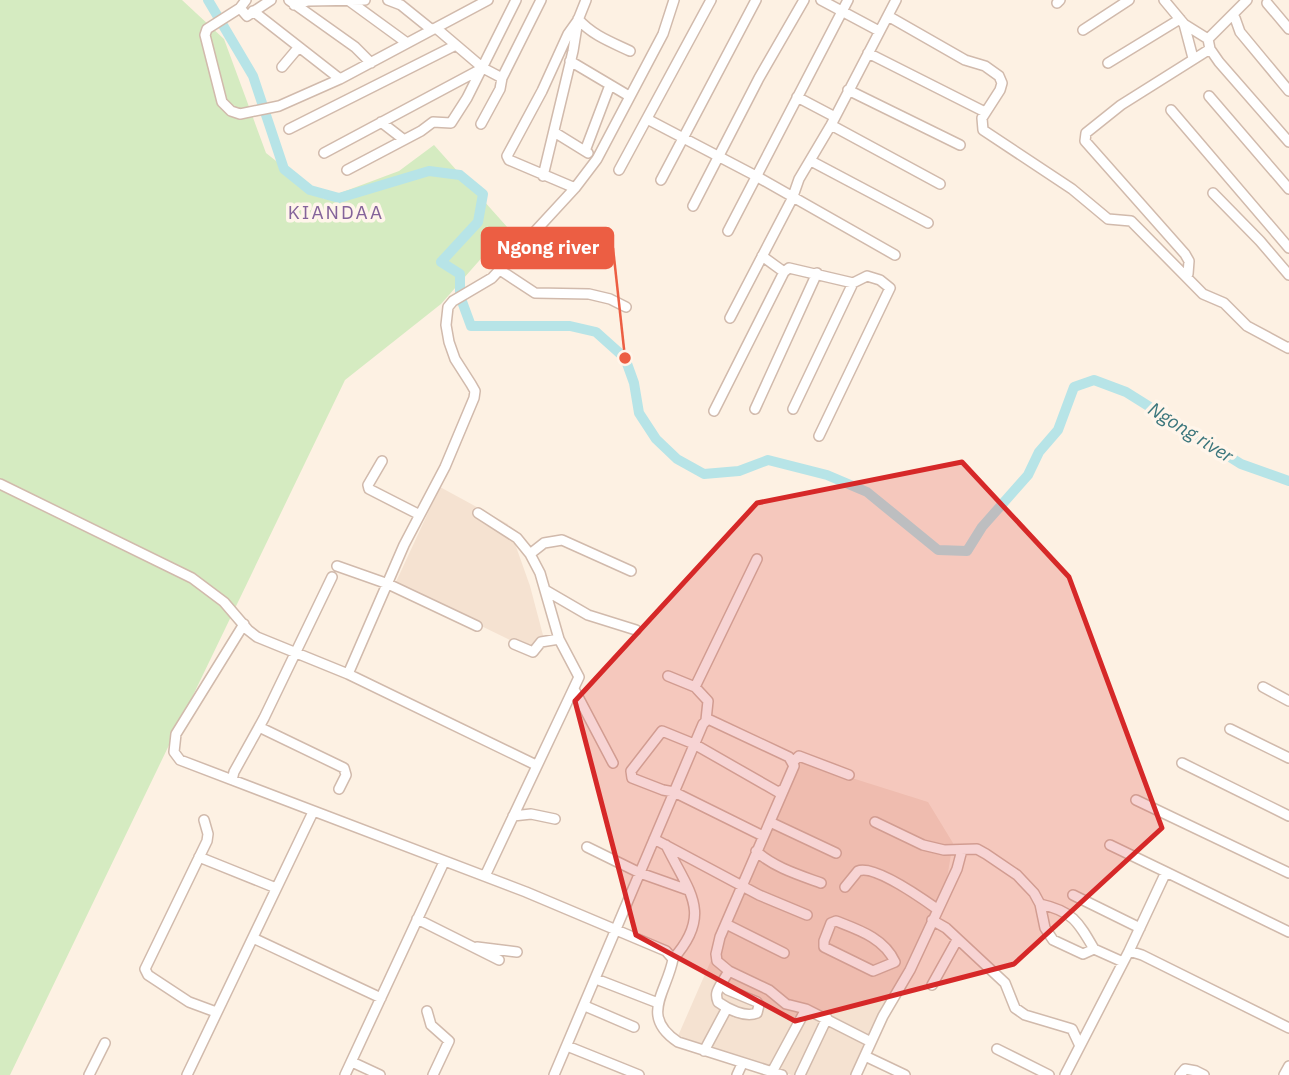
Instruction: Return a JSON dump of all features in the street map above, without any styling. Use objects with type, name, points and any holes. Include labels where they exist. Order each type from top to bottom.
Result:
[{"type":"street","points":[[271,0],[247,16],[242,5],[207,29],[205,35],[222,102],[231,111],[244,113],[279,106],[340,79],[485,1]]},
{"type":"street","points":[[292,2],[365,0]]},
{"type":"street","points":[[388,0],[400,2],[482,68],[502,78]]},
{"type":"street","points":[[347,170],[436,121],[451,124],[516,0]]},
{"type":"street","points":[[481,124],[541,0]]},
{"type":"street","points":[[575,188],[509,160],[507,154],[586,0]]},
{"type":"street","points":[[348,674],[418,513],[445,467],[474,398],[475,391],[455,359],[449,342],[446,313],[453,301],[475,290],[500,270],[575,188],[597,159],[663,34],[674,0]]},
{"type":"street","points":[[619,170],[711,0]]},
{"type":"street","points":[[661,180],[756,0]]},
{"type":"street","points":[[694,206],[804,0]]},
{"type":"street","points":[[821,0],[879,31]]},
{"type":"street","points":[[728,231],[848,0]]},
{"type":"street","points":[[730,318],[792,199],[799,179],[833,121],[896,0]]},
{"type":"street","points":[[1083,30],[1129,0]]},
{"type":"street","points":[[1178,0],[1167,4],[1182,22],[1209,44],[1246,94],[1289,142]]},
{"type":"street","points":[[1188,274],[1189,261],[1185,254],[1084,137],[1121,105],[1194,58],[1247,0]]},
{"type":"street","points":[[349,1],[407,43]]},
{"type":"street","points":[[292,2],[355,47],[371,63]]},
{"type":"street","points":[[1267,3],[1289,29]]},
{"type":"street","points":[[253,11],[340,79]]},
{"type":"street","points":[[888,16],[965,60],[985,66],[999,76],[1002,83],[1000,90],[981,122],[983,130],[1072,189],[1108,219],[1131,220],[1202,294],[1232,308],[1247,326],[1289,347]]},
{"type":"street","points":[[1231,16],[1235,18],[1240,32],[1289,91]]},
{"type":"street","points":[[578,19],[603,39],[630,51]]},
{"type":"street","points":[[542,176],[578,19]]},
{"type":"street","points":[[1182,22],[1194,58]]},
{"type":"street","points":[[1108,62],[1182,22]]},
{"type":"street","points":[[265,35],[274,29]]},
{"type":"street","points":[[289,129],[456,45]]},
{"type":"street","points":[[282,67],[298,48]]},
{"type":"street","points":[[868,53],[985,113]]},
{"type":"street","points":[[570,61],[629,96]]},
{"type":"street","points":[[324,153],[482,68]]},
{"type":"street","points":[[585,151],[610,85]]},
{"type":"street","points":[[848,90],[960,145]]},
{"type":"street","points":[[1209,96],[1289,189]]},
{"type":"street","points":[[797,97],[940,184]]},
{"type":"street","points":[[1171,110],[1289,248]]},
{"type":"street","points":[[648,119],[756,176],[895,256]]},
{"type":"street","points":[[381,122],[403,139]]},
{"type":"street","points":[[554,132],[597,159]]},
{"type":"street","points":[[811,161],[928,223]]},
{"type":"street","points":[[1213,193],[1289,275]]},
{"type":"street","points":[[762,256],[783,272]]},
{"type":"street","points":[[714,411],[783,272],[789,268],[817,272],[853,283]]},
{"type":"street","points":[[500,270],[534,293],[589,294],[610,299],[626,307]]},
{"type":"street","points":[[754,409],[817,272]]},
{"type":"street","points":[[793,409],[853,283],[867,276],[887,284],[890,291],[819,436]]},
{"type":"street","points":[[382,461],[368,485],[369,489],[418,513]]},
{"type":"street","points":[[0,484],[192,578],[216,595],[257,637],[348,674],[537,765]]},
{"type":"street","points":[[478,513],[517,538],[530,554],[545,590],[559,639],[578,673],[574,689],[485,876]]},
{"type":"street","points":[[530,554],[544,542],[562,540],[631,571]]},
{"type":"street","points":[[695,687],[757,559]]},
{"type":"street","points":[[337,566],[388,584],[477,626]]},
{"type":"street","points":[[232,780],[332,577]]},
{"type":"street","points":[[545,590],[588,615],[636,630]]},
{"type":"street","points":[[244,624],[176,734],[174,752],[180,760],[485,876],[666,951],[673,959]]},
{"type":"street","points":[[514,644],[533,652],[541,642],[559,639]]},
{"type":"street","points":[[554,1075],[706,720],[708,701],[695,687],[668,676]]},
{"type":"street","points":[[1263,687],[1289,701]]},
{"type":"street","points":[[574,689],[613,763]]},
{"type":"street","points":[[706,720],[716,721],[760,742],[789,757],[793,762]]},
{"type":"street","points":[[259,727],[344,768],[346,775],[340,789]]},
{"type":"street","points":[[1230,729],[1289,758]]},
{"type":"street","points":[[763,836],[674,792],[632,778],[631,771],[662,731],[694,744],[778,792],[784,789]]},
{"type":"street","points":[[849,775],[799,756],[793,762],[720,937],[715,958],[729,971],[769,990],[786,1004],[827,1018],[871,1042]]},
{"type":"street","points":[[1182,763],[1289,816]]},
{"type":"street","points":[[1136,800],[1289,873]]},
{"type":"street","points":[[187,1075],[313,812]]},
{"type":"street","points":[[513,816],[531,814],[555,818]]},
{"type":"street","points":[[204,820],[207,841],[145,969],[148,975],[189,1002],[216,1012]]},
{"type":"street","points":[[770,822],[836,853]]},
{"type":"street","points":[[875,822],[923,845],[962,850],[977,849],[1017,875],[1034,893],[1040,904],[1045,928],[1053,940],[1083,954],[1094,949]]},
{"type":"street","points":[[654,839],[759,895],[807,915]]},
{"type":"street","points":[[666,845],[695,903],[691,935],[673,959],[658,1003],[662,1027],[671,1037],[704,1051],[777,1074],[806,1009]]},
{"type":"street","points":[[1110,845],[1289,932]]},
{"type":"street","points":[[587,847],[640,873],[689,891]]},
{"type":"street","points":[[856,1075],[910,970],[957,869],[962,850]]},
{"type":"street","points":[[756,851],[763,858],[821,883]]},
{"type":"street","points":[[199,857],[276,888]]},
{"type":"street","points":[[345,1075],[444,862]]},
{"type":"street","points":[[845,887],[858,871],[867,869],[904,887],[937,909]]},
{"type":"street","points":[[1065,1075],[1166,872]]},
{"type":"street","points":[[1073,895],[1140,928]]},
{"type":"street","points":[[1040,904],[1066,911],[1076,919],[1094,949],[1123,962]]},
{"type":"street","points":[[417,919],[499,960]]},
{"type":"street","points":[[932,920],[946,928],[1005,983],[1018,1011],[1024,1016],[1072,1029],[1080,1046]]},
{"type":"street","points":[[895,962],[873,971],[824,947],[831,923],[836,921],[844,924],[881,942],[895,962],[910,970]]},
{"type":"street","points":[[726,924],[784,953]]},
{"type":"street","points":[[253,938],[381,998]]},
{"type":"street","points":[[932,985],[957,940]]},
{"type":"street","points":[[475,948],[517,952]]},
{"type":"street","points":[[1129,951],[1289,1028]]},
{"type":"street","points":[[721,984],[759,1005],[755,1016],[727,1009],[716,998],[721,984],[729,971]]},
{"type":"street","points":[[596,979],[658,1003]]},
{"type":"street","points":[[585,1006],[634,1027]]},
{"type":"street","points":[[704,1051],[727,1009]]},
{"type":"street","points":[[427,1011],[431,1025],[449,1041],[433,1075]]},
{"type":"street","points":[[800,1075],[827,1018]]},
{"type":"street","points":[[89,1075],[105,1043]]},
{"type":"street","points":[[567,1046],[639,1075]]},
{"type":"street","points":[[998,1049],[1049,1075]]},
{"type":"street","points":[[864,1056],[905,1075]]},
{"type":"street","points":[[352,1062],[380,1075]]},
{"type":"street","points":[[737,1075],[742,1064]]},
{"type":"street","points":[[1284,1075],[1289,1066]]},
{"type":"street","points":[[1180,1075],[1185,1069],[1189,1069],[1203,1075]]},
{"type":"highlighted area","points":[[962,462],[1069,577],[1162,828],[1014,964],[795,1021],[636,935],[575,701],[757,503]]},
{"type":"shaded area","points":[[440,487],[508,524],[530,586],[544,639],[537,653],[395,584]]},
{"type":"shaded area","points":[[798,761],[928,802],[953,843],[946,884],[851,1075],[792,1075],[745,1062],[678,1036]]},
{"type":"green space","points":[[0,0],[182,0],[224,39],[266,153],[324,199],[399,171],[434,145],[508,228],[441,304],[345,380],[10,1075],[0,1075]]},
{"type":"waterway","name":"Ngong river","points":[[208,0],[253,76],[284,169],[310,190],[339,198],[429,171],[460,175],[483,194],[478,222],[441,262],[460,274],[460,296],[471,326],[570,326],[596,332],[625,358],[634,383],[639,413],[656,439],[677,459],[704,474],[739,471],[768,460],[827,475],[867,492],[938,550],[967,551],[982,527],[1028,475],[1039,452],[1058,430],[1074,387],[1094,380],[1126,392],[1241,464],[1289,481]]},
{"type":"place","name":"Ngong river","points":[[625,358]]},
{"type":"district","name":"KIANDAA","points":[[336,212]]}]
